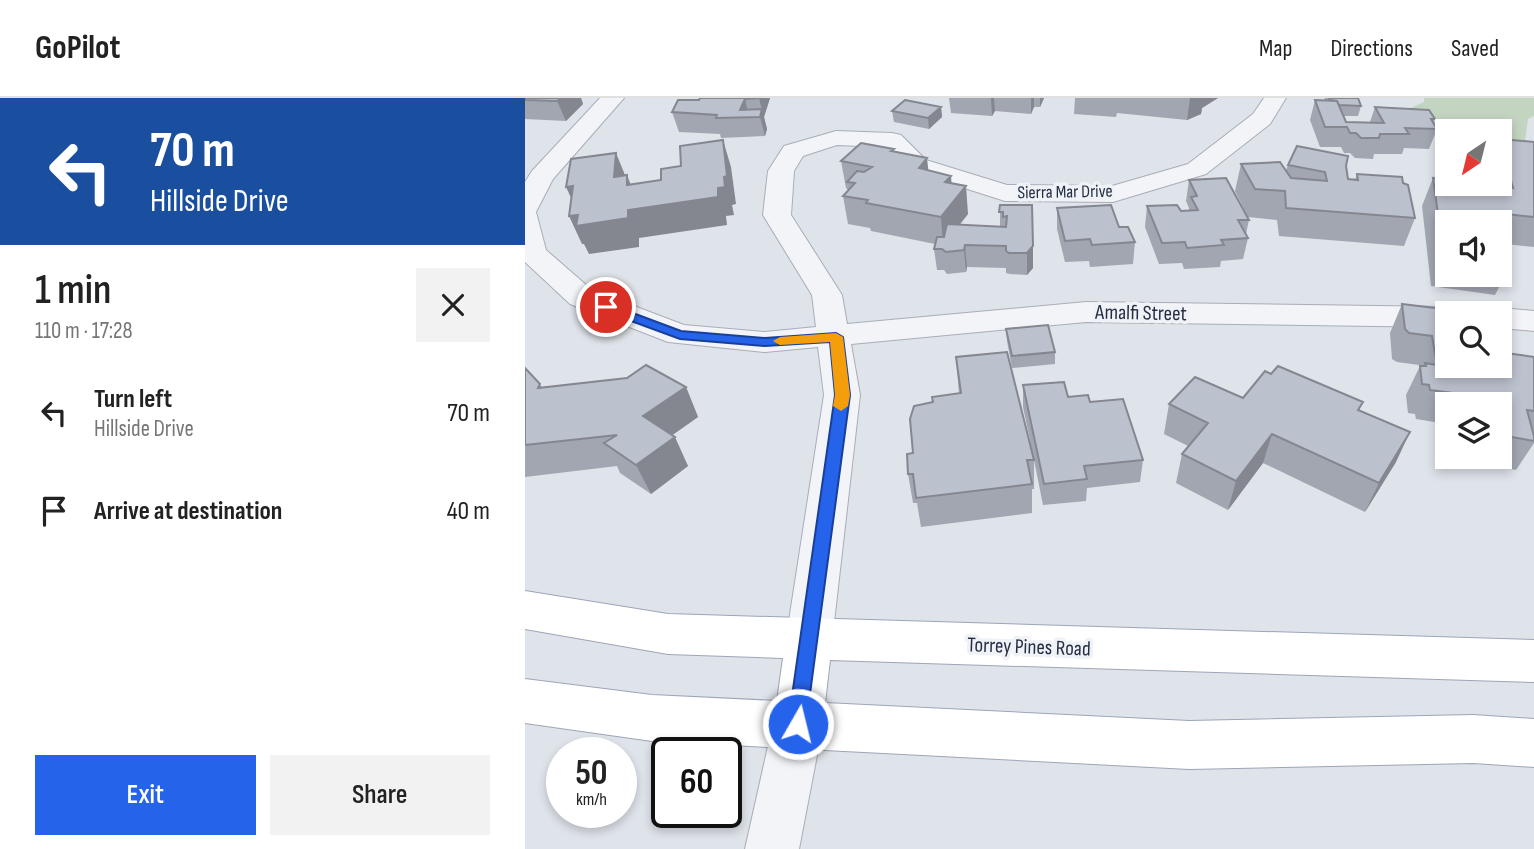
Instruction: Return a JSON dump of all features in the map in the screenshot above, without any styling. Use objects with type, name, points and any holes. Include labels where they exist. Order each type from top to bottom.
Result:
[{"type":"main road","name":"Torrey Pines Road","points":[[525,610],[668,634],[1534,661]]},
{"type":"main road","points":[[798,724],[809,640]]},
{"type":"main road","points":[[526,701],[652,718],[1189,745],[1473,739],[1534,743]]},
{"type":"street","points":[[525,208],[541,176],[613,98]]},
{"type":"street","name":"Sierra Mar Drive","points":[[809,640],[842,395],[836,337],[827,295],[777,215],[781,171],[793,151],[836,138],[892,139],[916,165],[1005,193],[1113,194],[1197,169],[1262,118],[1275,98]]},
{"type":"street","name":"Amalfi Street","points":[[525,216],[532,253],[581,298],[680,335],[765,342],[1086,312],[1435,317]]},
{"type":"street","points":[[1512,319],[1534,321]]},
{"type":"street","points":[[772,849],[798,724]]},
{"type":"green space","points":[[1424,98],[1534,98],[1534,116],[1528,119],[1524,149],[1512,150],[1512,119],[1435,119],[1435,127],[1406,110],[1424,102]]},
{"type":"building","points":[[525,98],[561,98],[557,101]]},
{"type":"building","points":[[759,98],[745,99],[740,110],[762,109],[760,117],[716,118],[717,115],[672,112],[678,100]]},
{"type":"building","points":[[1329,98],[1358,98],[1361,106],[1339,105],[1337,101]]},
{"type":"building","points":[[905,100],[941,107],[928,118],[892,111]]},
{"type":"building","points":[[1315,100],[1337,101],[1346,122],[1384,123],[1375,107],[1429,110],[1435,119],[1431,119],[1435,129],[1405,128],[1409,134],[1380,134],[1379,138],[1361,138],[1356,133],[1350,133],[1347,127],[1325,127]]},
{"type":"building","points":[[723,140],[727,176],[724,177],[725,187],[718,188],[718,197],[628,210],[628,218],[576,226],[578,215],[569,216],[573,186],[566,187],[571,159],[616,153],[614,177],[627,175],[627,185],[661,180],[661,169],[681,166],[680,146]]},
{"type":"building","points":[[1512,140],[1534,142],[1534,217],[1512,215],[1512,210],[1437,210],[1436,196],[1512,196]]},
{"type":"building","points":[[861,143],[927,158],[919,168],[951,176],[945,182],[966,186],[941,217],[843,196],[855,183],[847,182],[857,171],[864,172],[872,167],[841,161]]},
{"type":"building","points":[[1297,146],[1348,156],[1348,179],[1358,180],[1357,174],[1402,177],[1403,183],[1408,185],[1415,218],[1286,208],[1285,191],[1255,189],[1241,164],[1280,162],[1291,178],[1327,181],[1325,172],[1288,165]]},
{"type":"building","points":[[1226,178],[1249,220],[1238,220],[1248,238],[1221,240],[1224,245],[1187,248],[1185,242],[1162,243],[1147,206],[1177,205],[1181,211],[1198,210],[1191,197],[1197,196],[1189,180]]},
{"type":"building","points":[[1000,205],[1032,205],[1033,246],[1027,253],[1009,253],[1006,246],[965,245],[964,250],[946,252],[934,249],[937,237],[944,237],[947,224],[1006,227],[1007,216],[1003,217],[1003,212],[999,212]]},
{"type":"building","points":[[1111,205],[1119,227],[1128,227],[1135,242],[1092,245],[1090,239],[1065,241],[1057,208]]},
{"type":"building","points":[[1402,304],[1435,308],[1435,353],[1432,336],[1409,333],[1405,329]]},
{"type":"building","points":[[1048,325],[1055,352],[1012,356],[1006,329]]},
{"type":"building","points":[[1007,352],[1034,460],[1027,460],[1032,484],[916,498],[913,474],[908,474],[907,454],[913,453],[910,419],[914,406],[933,402],[932,397],[961,393],[956,357]]},
{"type":"building","points":[[1512,354],[1534,357],[1534,411],[1527,410],[1534,441],[1512,437],[1512,392],[1430,390],[1429,385],[1422,384],[1420,366],[1426,366],[1425,363],[1435,365],[1435,378],[1512,378]]},
{"type":"building","points":[[646,365],[686,387],[643,416],[675,437],[636,465],[604,443],[617,435],[525,445],[525,368],[540,384],[538,388],[627,378]]},
{"type":"building","points":[[1278,366],[1363,402],[1358,410],[1410,432],[1379,483],[1272,434],[1236,481],[1182,454],[1208,423],[1169,404],[1195,377],[1243,398],[1265,371],[1271,374]]},
{"type":"building","points":[[1064,382],[1068,397],[1088,395],[1090,402],[1123,399],[1143,460],[1084,466],[1087,479],[1044,484],[1023,385]]},
{"type":"slow traffic","points":[[780,341],[836,337],[841,406]]},
{"type":"route","points":[[606,307],[680,335],[765,342],[836,337],[842,395],[798,724]]}]
